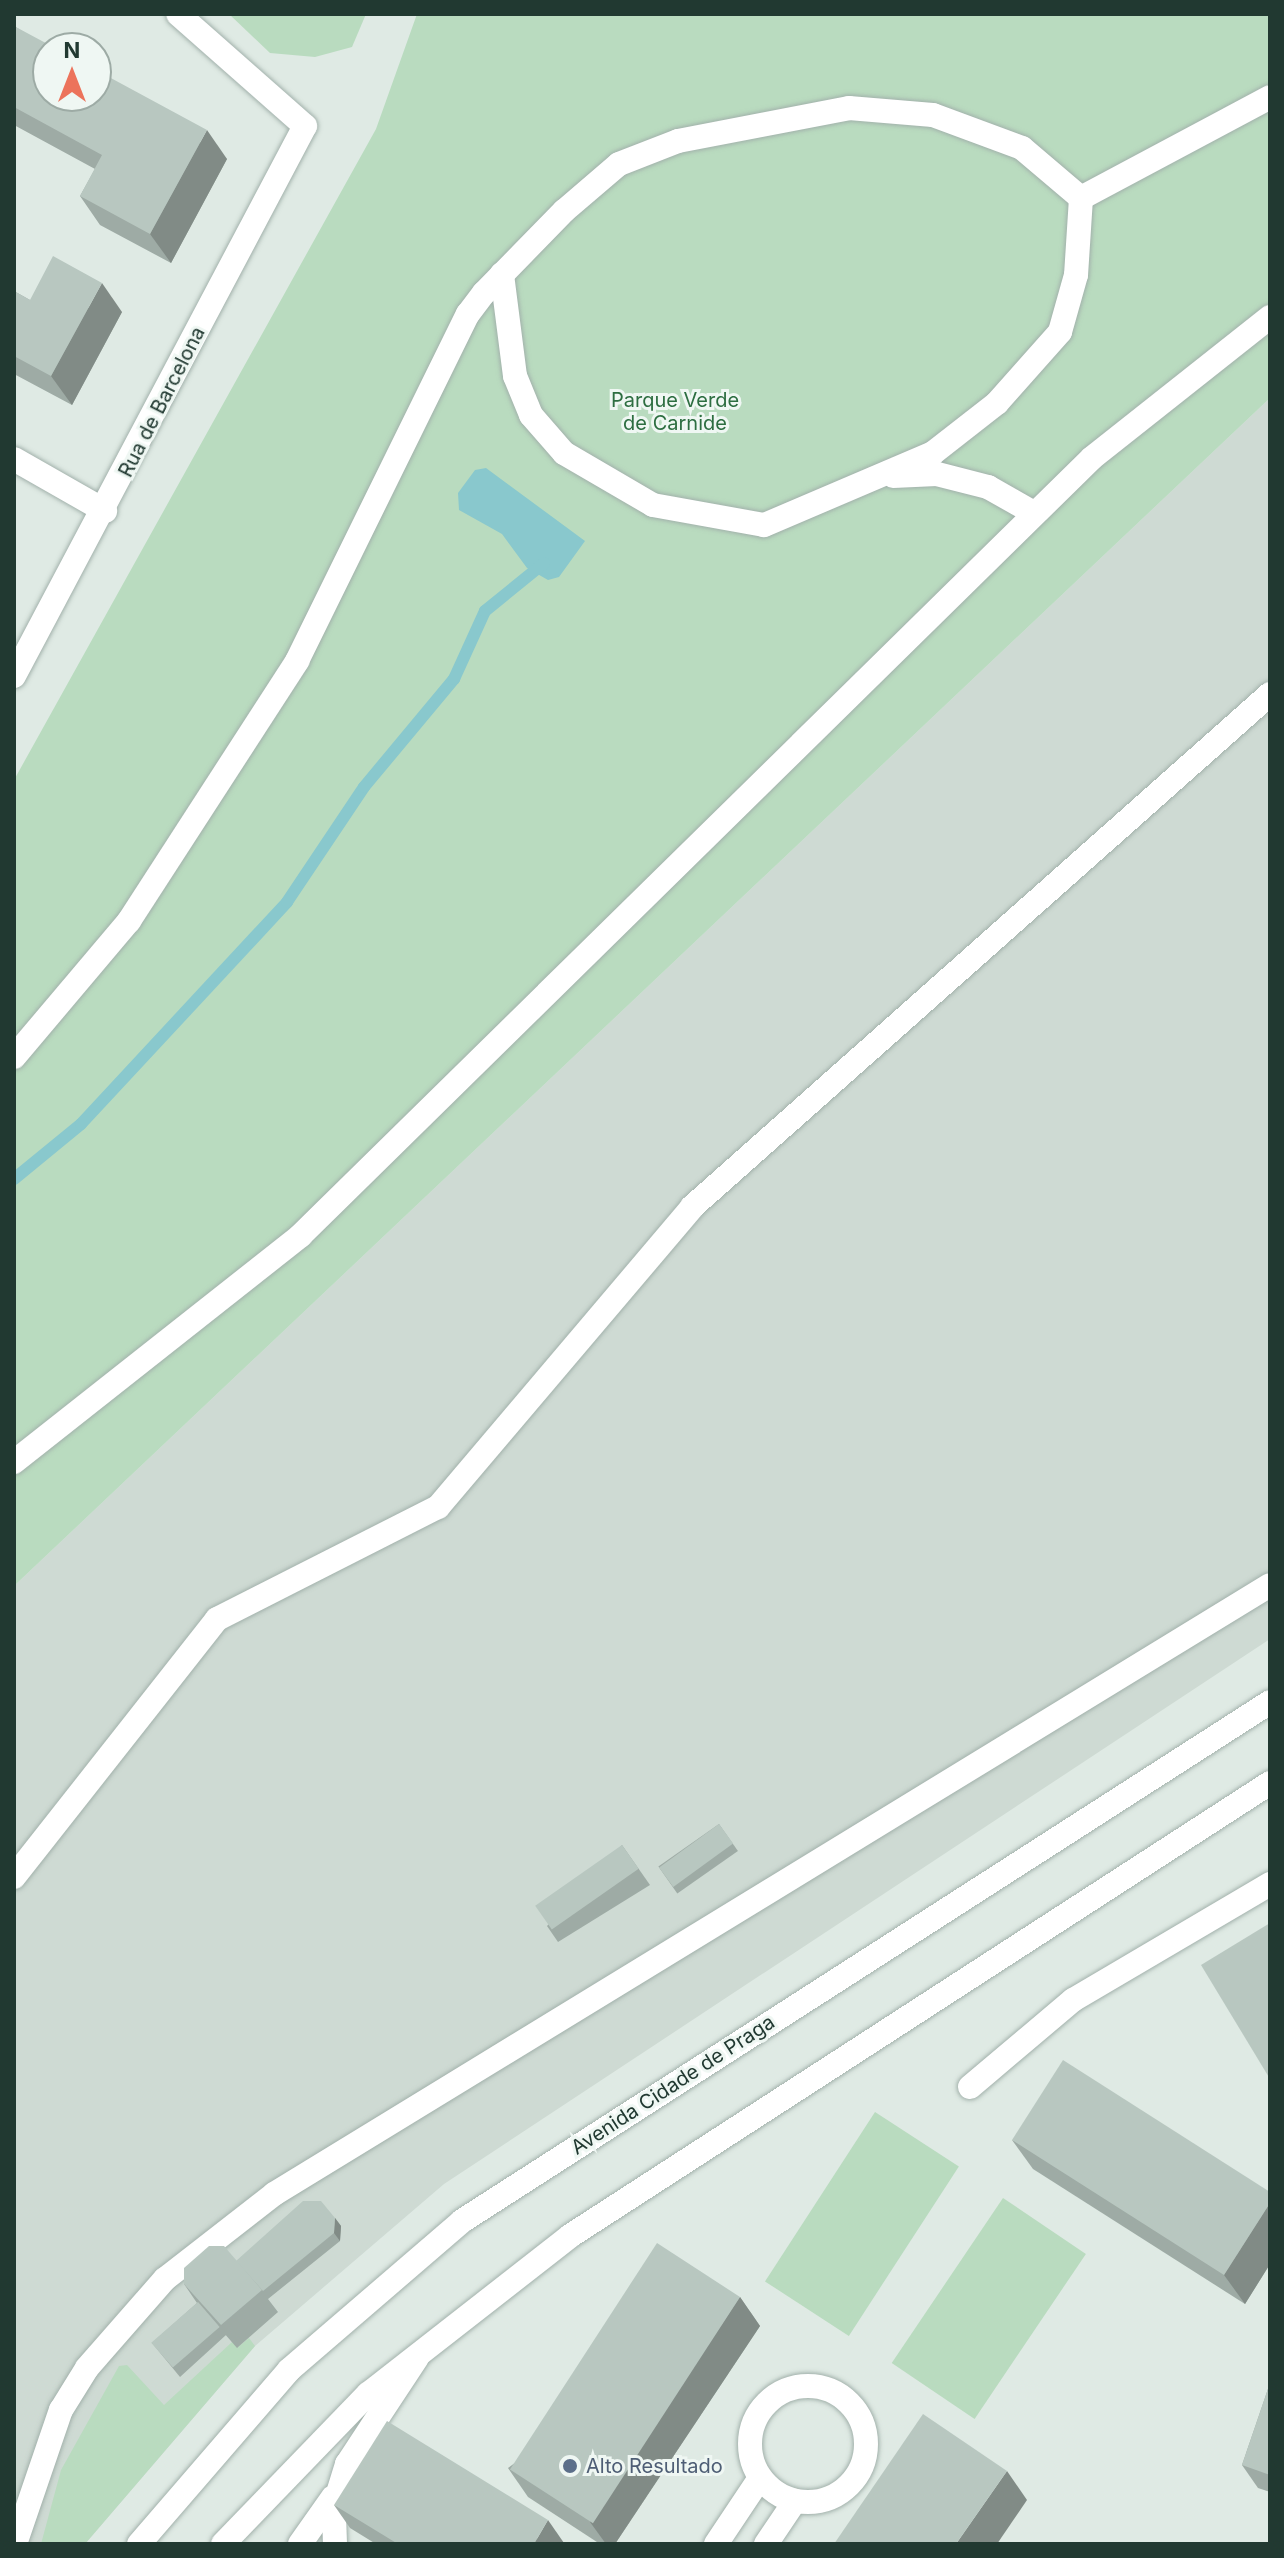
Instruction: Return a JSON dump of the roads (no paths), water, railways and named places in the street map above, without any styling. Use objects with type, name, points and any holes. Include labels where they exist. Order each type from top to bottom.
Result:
[{"type":"street","name":"Rua de Barcelona","points":[[14,676],[105,511],[305,126],[178,14]]},
{"type":"street","points":[[1081,198],[1270,97]]},
{"type":"street","points":[[14,1057],[129,921],[297,661],[460,330],[502,274],[619,164],[678,141],[849,108],[933,115],[1022,148],[1081,198]]},
{"type":"street","points":[[502,274],[508,352],[531,415],[564,453],[625,494],[682,514],[764,525],[885,477],[933,453],[997,403],[1060,332],[1076,275],[1081,198]]},
{"type":"street","points":[[14,1462],[300,1236],[1092,458],[1270,317]]},
{"type":"street","points":[[14,459],[105,511]]},
{"type":"street","points":[[885,477],[937,474],[988,487],[1034,513]]},
{"type":"street","points":[[14,1877],[217,1619],[396,1533],[447,1500],[602,1306],[692,1207],[1270,694]]},
{"type":"street","points":[[15,2544],[61,2410],[87,2368],[165,2279],[224,2232],[325,2160],[1270,1585]]},
{"type":"street","name":"Avenida Cidade de Praga","points":[[139,2544],[289,2370],[462,2221],[1270,1702]]},
{"type":"street","points":[[223,2544],[368,2394],[570,2236],[1270,1783]]},
{"type":"street","points":[[970,2087],[1073,2000],[1270,1884]]},
{"type":"street","points":[[300,2544],[418,2356]]},
{"type":"street","points":[[801,2386],[840,2395],[864,2427],[862,2466],[834,2495],[795,2501],[760,2478],[750,2440],[766,2403],[801,2386]]},
{"type":"street","points":[[716,2544],[760,2478]]},
{"type":"street","points":[[335,2544],[338,2485]]},
{"type":"street","points":[[766,2544],[795,2501]]},
{"type":"water","points":[[486,468],[585,541],[559,577],[548,580],[527,568],[502,534],[459,510],[458,493],[475,470]]},
{"type":"waterway","points":[[14,1179],[81,1124],[287,902],[364,787],[454,679],[485,611],[544,563]]},
{"type":"place","name":"Alto Resultado","points":[[570,2466]]},
{"type":"park label","name":"Parque Verde de Carnide","points":[[675,412]]}]
